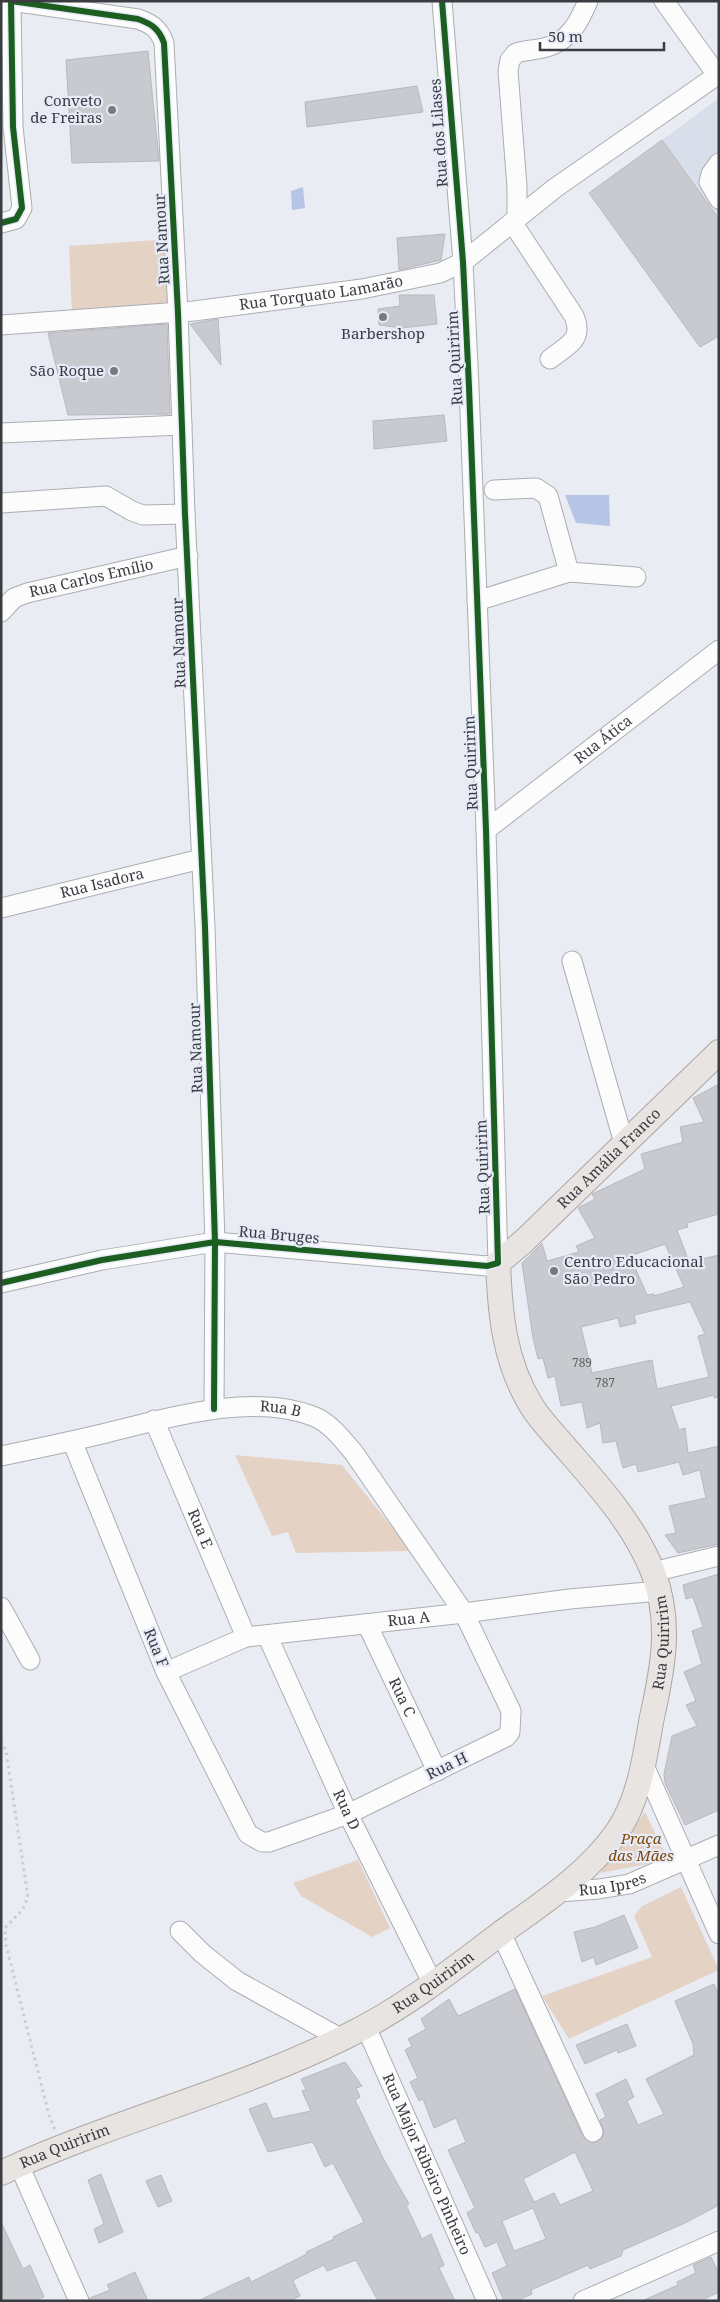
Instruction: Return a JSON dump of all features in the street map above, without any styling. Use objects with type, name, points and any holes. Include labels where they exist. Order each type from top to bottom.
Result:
[{"type":"main road","name":"Rua Amália Franco","points":[[498,1263],[719,1052]]},
{"type":"main road","name":"Rua Quiririm","points":[[10,2169],[62,2148],[213,2094],[366,2027],[433,1984],[558,1892],[617,1833],[635,1795],[643,1763],[662,1671],[666,1638],[664,1614],[656,1582],[626,1521],[531,1406],[519,1382],[510,1359],[500,1317],[498,1263]]},
{"type":"street","points":[[1,223],[16,219],[22,208],[7,127],[11,1]]},
{"type":"street","name":"Rua Namour","points":[[11,1],[138,19],[151,23],[160,32],[164,43],[178,313],[201,859],[215,1242],[214,1408]]},
{"type":"street","name":"Rua dos Lilases","points":[[442,1],[463,262]]},
{"type":"street","points":[[550,359],[576,338],[579,329],[574,316],[514,220],[517,187],[508,71],[510,60],[516,53],[547,47],[563,39],[574,30],[588,1]]},
{"type":"street","points":[[463,262],[555,188],[718,74],[664,1]]},
{"type":"street","points":[[719,163],[711,174],[709,182],[719,199]]},
{"type":"street","name":"Rua Torquato Lamarão","points":[[1,325],[178,313],[362,289],[440,273],[463,262]]},
{"type":"street","name":"Rua Quiririm","points":[[463,262],[486,830],[498,1263]]},
{"type":"street","points":[[1,433],[182,425]]},
{"type":"street","points":[[494,490],[536,488],[548,496],[569,572]]},
{"type":"street","points":[[1,503],[106,496],[143,515],[185,514]]},
{"type":"street","name":"Rua Carlos Emílio","points":[[1,612],[14,598],[27,593],[188,556]]},
{"type":"street","points":[[477,601],[569,572],[636,576]]},
{"type":"street","name":"Rua Ática","points":[[486,830],[719,650]]},
{"type":"street","name":"Rua Isadora","points":[[1,908],[201,859]]},
{"type":"street","points":[[572,961],[624,1143]]},
{"type":"street","name":"Rua Bruges","points":[[1,1283],[102,1260],[215,1242],[486,1266],[498,1263]]},
{"type":"street","name":"Rua B","points":[[1,1456],[214,1408],[259,1407],[295,1410],[317,1418],[337,1434],[359,1460],[464,1613]]},
{"type":"street","name":"Rua E","points":[[154,1420],[246,1637]]},
{"type":"street","name":"Rua F","points":[[72,1441],[166,1672],[248,1834],[262,1842]]},
{"type":"street","name":"Rua A","points":[[166,1672],[246,1637],[464,1613],[570,1599],[656,1582],[719,1556]]},
{"type":"street","points":[[1,1607],[30,1660]]},
{"type":"street","name":"Rua H","points":[[262,1842],[269,1842],[348,1814],[506,1737],[510,1732],[512,1723],[511,1712],[464,1613]]},
{"type":"street","name":"Rua C","points":[[367,1624],[437,1771]]},
{"type":"street","name":"Rua D","points":[[267,1635],[348,1814],[433,1984]]},
{"type":"street","points":[[643,1763],[719,1934]]},
{"type":"street","name":"Rua Ipres","points":[[558,1892],[599,1889],[629,1884],[719,1845]]},
{"type":"street","points":[[180,1931],[203,1954],[237,1981],[342,2039]]},
{"type":"street","points":[[501,1934],[593,2132]]},
{"type":"street","name":"Rua Major Ribeiro Pinheiro","points":[[366,2027],[487,2301]]},
{"type":"street","points":[[10,2169],[79,2301]]},
{"type":"street","points":[[583,2301],[719,2241]]},
{"type":"path","points":[[1,1741],[6,1751],[28,1897],[23,1909],[5,1928],[6,1945],[49,2115],[62,2148]]},
{"type":"shaded area","points":[[719,98],[719,219],[662,140]]},
{"type":"green space","points":[[172,239],[172,321],[155,322],[72,314],[69,246]]},
{"type":"green space","points":[[235,1455],[342,1465],[411,1551],[296,1553],[288,1532],[272,1536]]},
{"type":"green space","name":"Praça das Mães","points":[[645,1812],[668,1860],[600,1873]]},
{"type":"green space","points":[[358,1860],[390,1928],[372,1937],[301,1896],[293,1883]]},
{"type":"green space","points":[[681,1887],[719,1970],[569,2039],[542,1996],[652,1957],[634,1916],[642,1906]]},
{"type":"water","points":[[303,187],[305,208],[292,210],[291,191]]},
{"type":"water","points":[[565,495],[609,495],[610,526],[576,523]]},
{"type":"building","name":"Conveto de Freiras","points":[[148,51],[159,161],[72,163],[66,60]]},
{"type":"building","points":[[417,86],[423,112],[307,127],[305,102]]},
{"type":"building","points":[[662,140],[719,219],[719,336],[700,347],[589,193]]},
{"type":"building","points":[[445,234],[441,260],[399,270],[397,238]]},
{"type":"building","points":[[399,295],[434,295],[437,324],[402,328],[379,325],[378,309],[400,306]]},
{"type":"building","points":[[218,319],[221,365],[190,324]]},
{"type":"building","name":"São Roque","points":[[167,324],[170,414],[68,415],[48,333]]},
{"type":"building","points":[[444,415],[447,441],[374,449],[373,421]]},
{"type":"building","points":[[719,1084],[719,1214],[687,1223],[688,1227],[677,1230],[689,1262],[719,1255],[719,1397],[714,1398],[714,1395],[671,1406],[679,1430],[685,1428],[688,1453],[719,1446],[719,1544],[678,1553],[665,1535],[676,1533],[669,1506],[706,1498],[700,1470],[683,1475],[679,1462],[638,1472],[636,1464],[623,1468],[616,1441],[603,1443],[600,1423],[587,1428],[582,1402],[561,1406],[555,1376],[548,1378],[543,1358],[538,1359],[522,1263],[542,1243],[547,1261],[579,1252],[576,1246],[595,1238],[578,1208],[595,1199],[592,1194],[645,1169],[641,1154],[683,1142],[680,1127],[704,1122],[693,1098]],"holes":[[[665,1244],[684,1287],[654,1296],[654,1294],[647,1295],[630,1256]],[[690,1302],[705,1334],[698,1336],[709,1377],[657,1389],[652,1360],[592,1373],[581,1327],[618,1318],[620,1327],[636,1323],[634,1315]]]},
{"type":"building","points":[[719,1574],[719,1810],[685,1825],[665,1783],[664,1774],[672,1736],[697,1726],[686,1705],[696,1701],[684,1672],[702,1664],[692,1631],[703,1627],[693,1597],[686,1599],[683,1585]]},
{"type":"building","points":[[624,1915],[638,1948],[596,1965],[594,1957],[582,1962],[574,1932],[595,1927]]},
{"type":"building","points":[[714,1984],[719,1995],[719,2205],[685,2223],[623,2250],[621,2256],[590,2269],[588,2265],[531,2290],[532,2294],[516,2301],[504,2301],[492,2273],[507,2266],[497,2242],[485,2247],[478,2232],[476,2233],[467,2213],[475,2208],[448,2150],[466,2142],[456,2118],[434,2128],[423,2099],[419,2101],[410,2082],[418,2078],[405,2050],[412,2046],[408,2039],[426,2029],[421,2019],[449,1999],[458,2016],[515,1989],[583,2137],[592,2143],[602,2138],[604,2133],[600,2120],[606,2117],[596,2094],[626,2079],[634,2097],[627,2101],[638,2125],[664,2114],[646,2079],[694,2055],[693,2044],[675,2001]],"holes":[[[575,2152],[593,2191],[560,2205],[554,2193],[534,2202],[523,2179]],[[533,2208],[546,2239],[514,2251],[502,2221]]]},
{"type":"building","points":[[627,2024],[636,2046],[618,2053],[617,2050],[585,2064],[576,2045]]},
{"type":"building","points":[[345,2062],[362,2086],[356,2088],[360,2097],[355,2100],[384,2160],[409,2204],[406,2205],[422,2239],[431,2234],[444,2265],[439,2268],[455,2301],[378,2301],[356,2260],[327,2271],[324,2265],[297,2278],[293,2281],[300,2296],[289,2301],[198,2301],[249,2277],[251,2282],[307,2254],[306,2252],[364,2222],[333,2163],[325,2167],[313,2142],[268,2152],[249,2109],[266,2103],[273,2119],[311,2111],[302,2091],[306,2090],[301,2079]]},
{"type":"building","points":[[101,2174],[123,2232],[99,2243],[94,2229],[104,2224],[88,2180]]},
{"type":"building","points":[[161,2175],[172,2201],[158,2207],[146,2181]]},
{"type":"building","points":[[1,2222],[23,2269],[30,2265],[44,2297],[35,2301],[1,2301]]},
{"type":"building","points":[[711,2257],[719,2274],[719,2292],[700,2301],[642,2301],[678,2285],[677,2282],[696,2273],[693,2265]]},
{"type":"building","points":[[135,2272],[148,2301],[90,2301],[90,2298],[110,2290],[107,2285]]},
{"type":"cycle path","points":[[1,223],[16,219],[22,208],[13,127],[11,1],[138,19],[154,28],[160,34],[164,43],[205,927],[215,1242],[214,1409]]},
{"type":"cycle path","points":[[1,1283],[102,1260],[215,1242],[487,1266],[498,1263],[486,830],[469,387],[463,262],[442,1]]},
{"type":"place","name":"Conveto de Freiras","points":[[112,110]]},
{"type":"place","name":"Barbershop","points":[[383,317]]},
{"type":"place","name":"São Roque","points":[[114,371]]},
{"type":"place","name":"Centro Educacional São Pedro","points":[[554,1271]]}]
